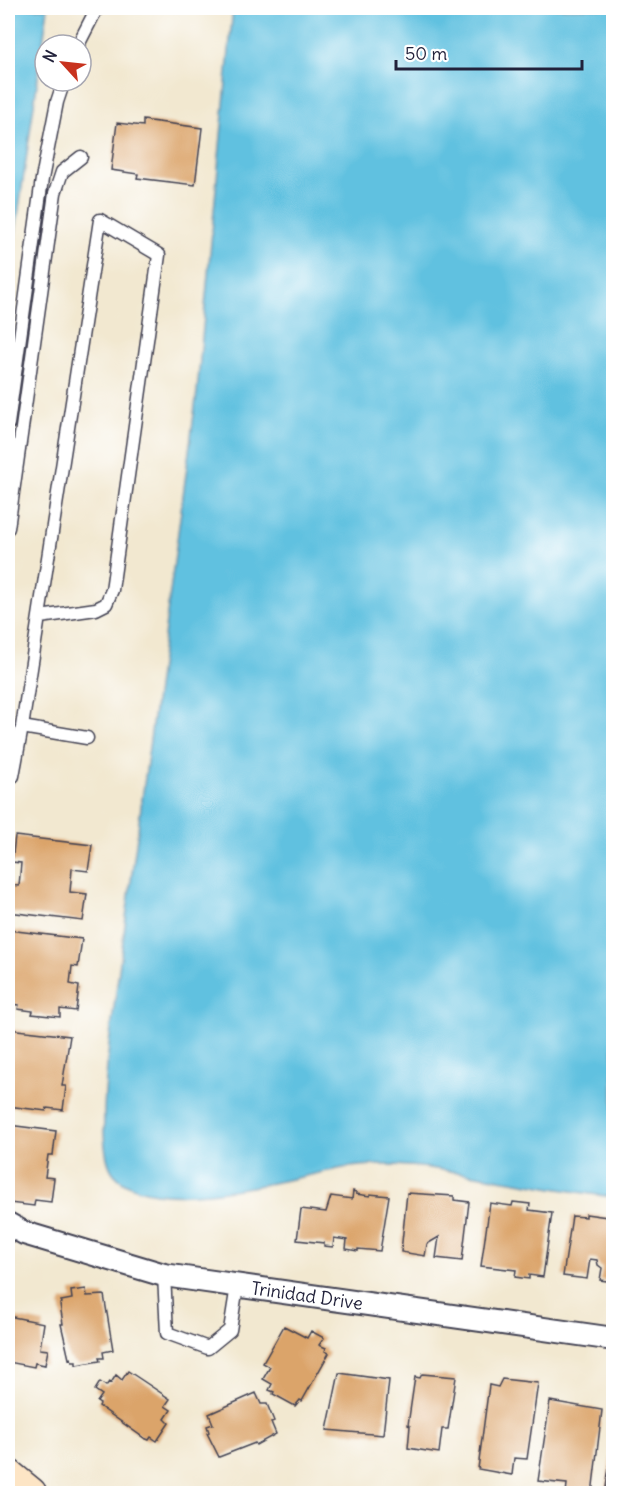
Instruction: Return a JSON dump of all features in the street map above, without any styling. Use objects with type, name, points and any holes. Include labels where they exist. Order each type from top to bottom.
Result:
[{"type":"street","name":"Trinidad Drive","points":[[8,1224],[24,1233],[164,1275],[614,1339]]},
{"type":"street","points":[[8,1476],[30,1494]]},
{"type":"lane","points":[[84,33],[97,8]]},
{"type":"lane","points":[[8,424],[42,179],[60,93]]},
{"type":"lane","points":[[8,528],[55,193],[62,172],[81,157]]},
{"type":"lane","points":[[8,778],[13,776],[22,727],[100,220],[159,255],[112,590],[106,604],[96,609],[40,616]]},
{"type":"lane","points":[[22,727],[87,738]]},
{"type":"lane","points":[[164,1275],[167,1333],[208,1348],[230,1330],[237,1286]]},
{"type":"water","points":[[8,8],[48,8],[44,33],[33,33],[33,93],[36,93],[8,284]]},
{"type":"water","points":[[233,8],[613,8],[613,1197],[397,1165],[343,1168],[224,1191],[190,1194],[159,1193],[133,1187],[114,1174],[109,1164],[105,1149],[104,1112],[109,1044],[197,392]]},
{"type":"building","points":[[143,120],[202,128],[195,185],[137,178],[138,174],[111,170],[117,123],[143,126]]},
{"type":"building","points":[[15,836],[92,845],[88,871],[72,869],[70,892],[87,894],[83,921],[8,912],[8,885],[19,886],[21,863],[12,862]]},
{"type":"building","points":[[8,930],[82,939],[78,967],[72,966],[70,984],[79,986],[76,1011],[60,1009],[60,1017],[32,1014],[33,1011],[18,1009],[19,1005],[9,1004],[8,977],[10,977],[12,960],[8,959]]},
{"type":"building","points":[[8,1029],[70,1036],[62,1086],[66,1086],[63,1110],[47,1108],[46,1111],[8,1106]]},
{"type":"building","points":[[8,1125],[56,1131],[53,1155],[48,1155],[45,1177],[54,1178],[51,1202],[35,1200],[34,1206],[9,1203]]},
{"type":"building","points":[[353,1191],[356,1194],[370,1196],[370,1194],[389,1196],[380,1251],[346,1249],[347,1240],[334,1238],[333,1247],[324,1246],[324,1243],[297,1240],[301,1209],[326,1212],[331,1196],[352,1199]]},
{"type":"building","points":[[407,1193],[454,1196],[454,1200],[469,1202],[462,1261],[436,1258],[439,1237],[427,1244],[425,1256],[401,1252]]},
{"type":"building","points":[[513,1202],[530,1204],[529,1210],[552,1213],[543,1277],[529,1275],[529,1279],[515,1277],[516,1270],[481,1266],[490,1203],[512,1206]]},
{"type":"building","points":[[586,1214],[614,1218],[614,1282],[600,1280],[602,1268],[598,1265],[597,1260],[590,1259],[587,1279],[563,1276],[572,1216],[586,1217]]},
{"type":"building","points":[[86,1289],[87,1296],[104,1295],[113,1350],[103,1352],[104,1358],[99,1358],[100,1361],[76,1365],[76,1362],[69,1359],[61,1324],[63,1324],[60,1304],[61,1301],[72,1299],[71,1291]]},
{"type":"building","points":[[8,1316],[44,1323],[40,1349],[48,1350],[45,1365],[35,1363],[34,1367],[8,1362]]},
{"type":"building","points":[[284,1326],[307,1338],[311,1331],[324,1338],[319,1345],[326,1348],[325,1351],[329,1353],[302,1401],[300,1400],[295,1406],[273,1394],[274,1392],[269,1390],[272,1384],[263,1379],[270,1367],[263,1363]]},
{"type":"building","points":[[128,1371],[170,1399],[165,1406],[171,1410],[165,1419],[169,1423],[157,1441],[151,1437],[149,1440],[144,1438],[99,1406],[97,1402],[102,1395],[95,1390],[100,1382],[106,1386],[116,1375],[122,1380]]},
{"type":"building","points":[[339,1373],[389,1380],[383,1435],[327,1430]]},
{"type":"building","points":[[422,1374],[456,1377],[448,1429],[442,1429],[439,1453],[408,1448],[410,1426],[408,1425],[415,1377],[420,1378]]},
{"type":"building","points":[[502,1379],[538,1383],[527,1459],[514,1458],[512,1475],[478,1469],[489,1385],[498,1387]]},
{"type":"building","points":[[256,1393],[261,1404],[267,1404],[274,1421],[271,1422],[276,1434],[256,1445],[255,1443],[219,1457],[207,1433],[209,1432],[207,1426],[213,1424],[209,1414]]},
{"type":"building","points":[[550,1401],[602,1410],[592,1494],[566,1494],[567,1484],[538,1481]]},
{"type":"building","points":[[612,1447],[614,1494],[605,1494]]}]
